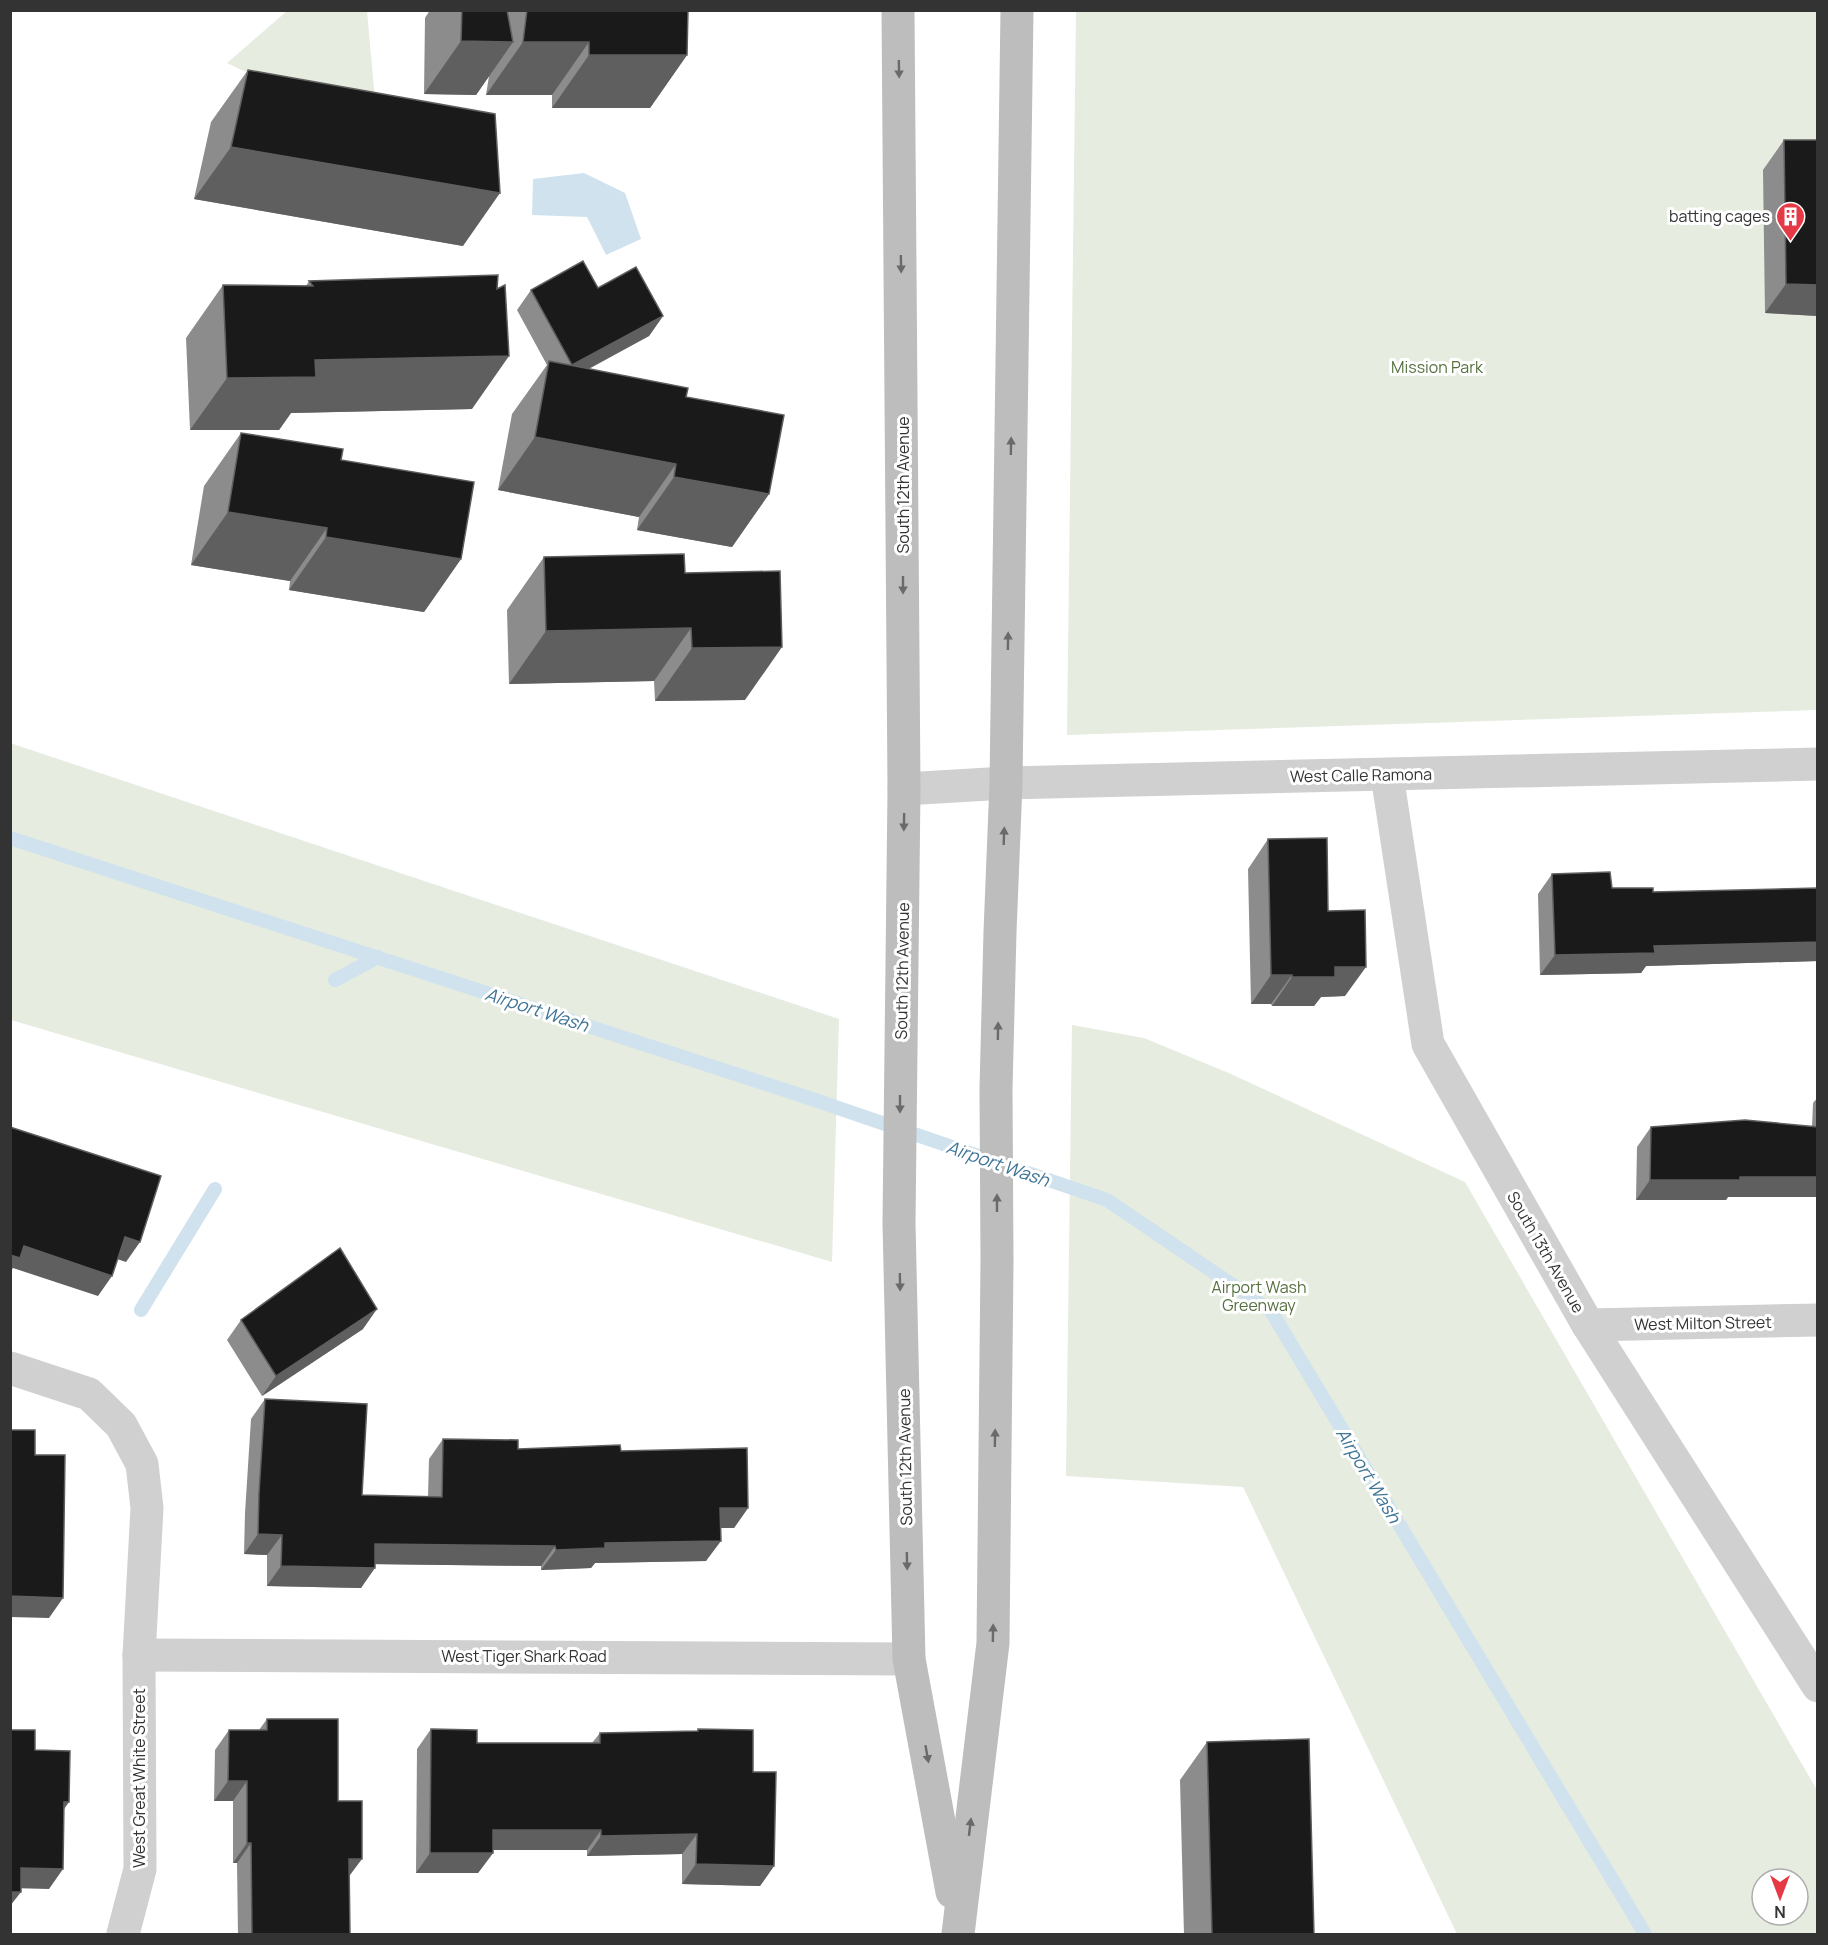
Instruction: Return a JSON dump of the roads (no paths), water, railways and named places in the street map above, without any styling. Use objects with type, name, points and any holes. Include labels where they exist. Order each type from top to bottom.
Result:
[{"type":"main road","name":"South 12th Avenue","points":[[898,10],[904,789],[899,1223],[909,1659],[958,1931]]},
{"type":"main road","name":"South 12th Avenue","points":[[958,1931],[993,1643],[997,1261],[996,1089],[1006,783],[1017,10]]},
{"type":"street","name":"West Calle Ramona","points":[[904,789],[1006,783],[1818,764]]},
{"type":"street","name":"South 13th Avenue","points":[[1387,775],[1428,1044],[1588,1325],[1818,1686]]},
{"type":"street","name":"West Milton Street","points":[[1588,1325],[1818,1320]]},
{"type":"street","name":"West Great White Street","points":[[10,1368],[89,1394],[121,1425],[142,1464],[147,1508],[139,1655],[140,1869],[123,1935]]},
{"type":"street","name":"West Tiger Shark Road","points":[[139,1655],[909,1659]]},
{"type":"water","points":[[584,173],[625,193],[641,239],[606,255],[587,217],[532,215],[533,179]]},
{"type":"waterway","name":"Airport Wash","points":[[10,838],[812,1099],[1107,1200],[1271,1311],[1645,1934]]},
{"type":"waterway","points":[[335,980],[378,957]]},
{"type":"waterway","points":[[141,1310],[215,1189]]},
{"type":"place","name":"batting cages","points":[[1791,242]]},
{"type":"park label","name":"Mission Park","points":[[1437,367]]},
{"type":"park label","name":"Airport Wash Greenway","points":[[1259,1296]]}]
